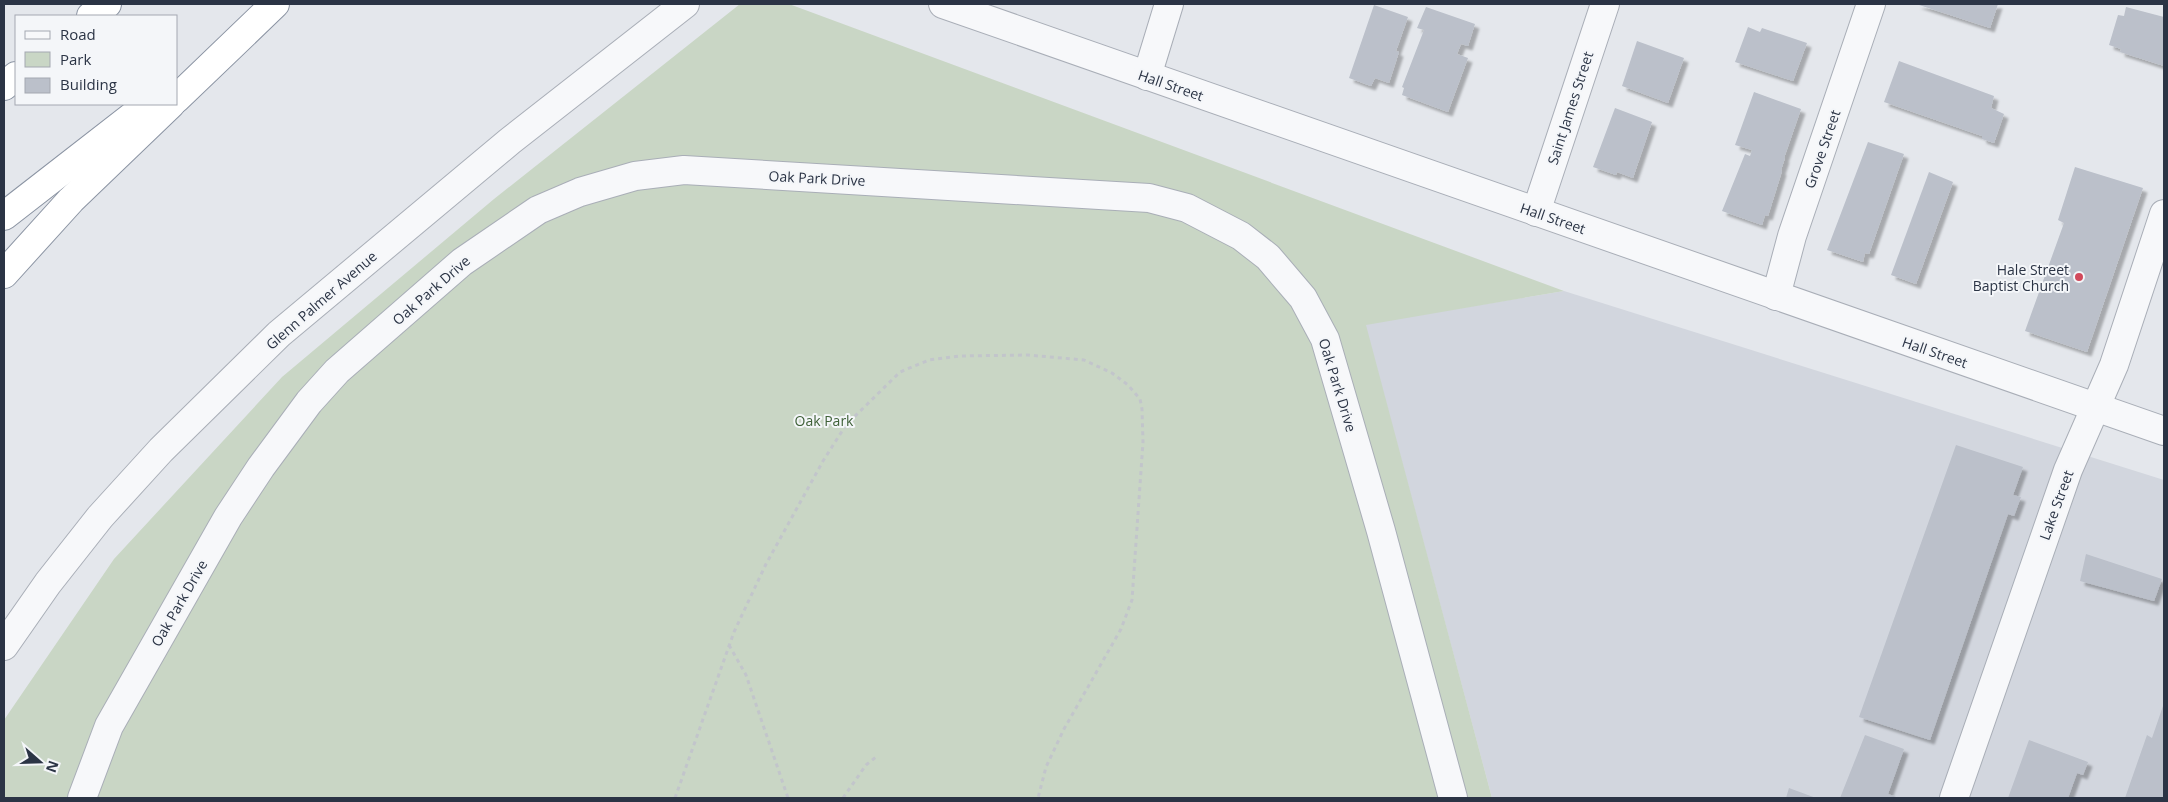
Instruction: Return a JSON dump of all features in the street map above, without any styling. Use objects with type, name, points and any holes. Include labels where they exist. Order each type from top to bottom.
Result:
[{"type":"highway","points":[[92,15],[106,4]]},
{"type":"highway","points":[[178,79],[275,4]]},
{"type":"highway","points":[[178,97],[275,4]]},
{"type":"highway","points":[[4,86],[15,77]]},
{"type":"highway","points":[[4,216],[147,105]]},
{"type":"highway","points":[[4,274],[71,200],[170,105]]},
{"type":"street","points":[[640,40],[652,4]]},
{"type":"street","name":"Glenn Palmer Avenue","points":[[4,646],[48,583],[100,517],[161,450],[279,334],[510,141],[685,4]]},
{"type":"street","name":"Hall Street","points":[[942,4],[2164,432]]},
{"type":"street","points":[[1147,76],[1169,4]]},
{"type":"street","name":"Saint James Street","points":[[1536,212],[1605,4]]},
{"type":"street","name":"Grove Street","points":[[1776,296],[1792,236],[1871,4]]},
{"type":"street","name":"Oak Park Drive","points":[[82,798],[109,726],[228,517],[261,467],[304,410],[338,371],[462,262],[538,210],[580,192],[635,176],[684,170],[1149,198],[1187,208],[1241,236],[1268,257],[1304,298],[1325,339],[1381,530],[1453,798]]},
{"type":"street","name":"Lake Street","points":[[1954,798],[2068,470],[2114,365],[2164,214]]},
{"type":"path","points":[[675,798],[729,645],[766,564],[846,425],[900,372],[929,360],[960,356],[1028,355],[1084,360],[1112,373],[1128,385],[1140,399],[1143,442],[1132,600],[1121,629],[1064,729],[1050,759],[1038,798]]},
{"type":"path","points":[[729,645],[746,676],[788,798]]},
{"type":"path","points":[[843,798],[866,765],[876,757]]},
{"type":"shaded area","points":[[1564,291],[2164,480],[2164,798],[1492,798],[1365,324]]},
{"type":"green space","name":"Oak Park","points":[[740,4],[789,4],[1564,291],[1366,325],[1492,798],[4,798],[4,720],[114,559],[282,377],[494,199]]},
{"type":"building","points":[[1916,4],[1998,4],[1990,28]]},
{"type":"building","points":[[1374,5],[1408,17],[1396,51],[1399,52],[1389,83],[1375,78],[1371,86],[1349,78]]},
{"type":"building","points":[[1426,7],[1475,24],[1468,46],[1461,44],[1457,54],[1468,58],[1448,112],[1402,95],[1404,88],[1402,87],[1424,30],[1417,28]]},
{"type":"building","points":[[2126,7],[2164,17],[2164,66],[2120,52],[2121,49],[2109,45],[2118,15],[2124,16]]},
{"type":"building","points":[[1748,27],[1760,32],[1762,28],[1807,43],[1793,81],[1735,62]]},
{"type":"building","points":[[1637,41],[1684,58],[1668,103],[1622,86]]},
{"type":"building","points":[[1899,61],[1994,96],[1991,108],[2004,114],[1994,143],[1982,139],[1982,136],[1884,102]]},
{"type":"building","points":[[1754,92],[1801,109],[1784,158],[1782,171],[1768,216],[1765,215],[1762,225],[1722,211],[1745,154],[1750,156],[1752,150],[1735,145]]},
{"type":"building","points":[[1615,108],[1652,122],[1633,178],[1617,172],[1616,175],[1593,167]]},
{"type":"building","points":[[1868,142],[1904,154],[1869,254],[1865,253],[1863,262],[1827,250]]},
{"type":"building","name":"Hale Street Baptist Church","points":[[2075,167],[2143,188],[2087,352],[2025,331],[2064,223],[2058,220]]},
{"type":"building","points":[[1929,172],[1953,182],[1916,284],[1891,275]]},
{"type":"building","points":[[1956,445],[2023,467],[2013,495],[2021,497],[2014,516],[2008,514],[1930,740],[1859,717]]},
{"type":"building","points":[[2086,554],[2162,579],[2154,601],[2080,581]]},
{"type":"building","points":[[2164,703],[2164,798],[2125,798],[2147,735],[2152,738]]},
{"type":"building","points":[[1865,735],[1904,749],[1888,794],[1899,798],[1840,798]]},
{"type":"building","points":[[2029,740],[2088,762],[2083,775],[2077,773],[2068,798],[2008,798]]},
{"type":"building","points":[[1789,788],[1816,798],[1786,798]]},
{"type":"place","name":"Hale Street Baptist Church","points":[[2079,277]]}]
